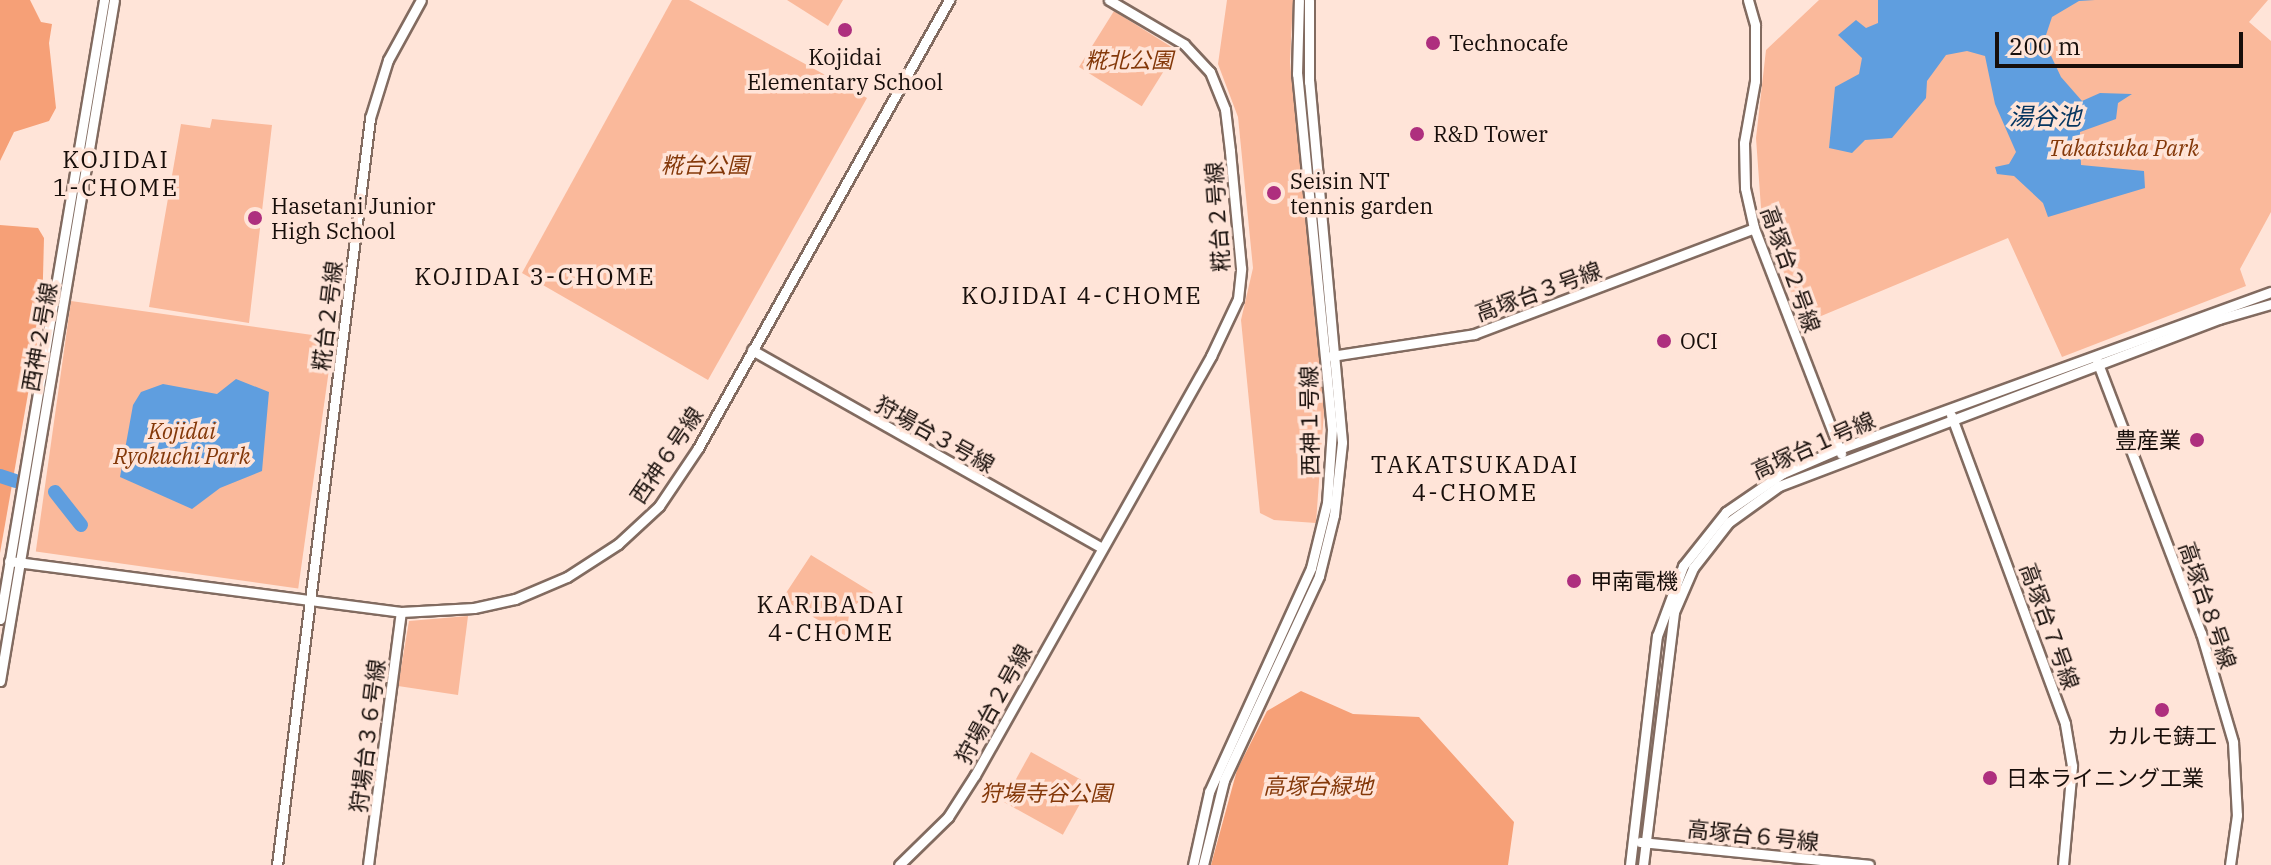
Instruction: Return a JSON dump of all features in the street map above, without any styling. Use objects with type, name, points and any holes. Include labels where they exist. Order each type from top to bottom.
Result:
[{"type":"street","name":"西神２号線","points":[[0,681],[14,562],[104,0]]},
{"type":"street","name":"西神２号線","points":[[0,619],[14,562],[114,0]]},
{"type":"street","name":"糀台２号線","points":[[277,865],[370,118],[388,60],[421,0]]},
{"type":"street","name":"西神６号線","points":[[14,562],[401,612],[474,608],[515,599],[567,577],[618,544],[659,506],[752,350],[949,0]]},
{"type":"street","name":"糀台２号線","points":[[1102,548],[1230,319],[1241,268],[1225,109],[1210,72],[1184,44],[1109,0]]},
{"type":"street","name":"西神１号線","points":[[1203,865],[1224,780],[1319,576],[1334,515],[1342,442],[1297,74],[1299,0]]},
{"type":"street","name":"西神１号線","points":[[1193,865],[1209,792],[1311,568],[1328,488],[1332,429],[1331,356],[1309,82],[1309,0]]},
{"type":"street","name":"高塚台２号線","points":[[1748,0],[1755,25],[1755,81],[1744,143],[1745,188],[1754,228],[1843,461]]},
{"type":"street","name":"高塚台３号線","points":[[1331,356],[1474,334],[1754,228]]},
{"type":"street","name":"高塚台１号線","points":[[1630,865],[1657,636],[1669,593],[1699,543],[1743,497],[1839,449],[2094,353],[2271,292]]},
{"type":"street","name":"高塚台１号線","points":[[1643,865],[1661,684],[1674,612],[1693,568],[1729,522],[1779,486],[2099,365],[2271,304]]},
{"type":"street","name":"狩場台３号線","points":[[752,350],[1102,548]]},
{"type":"street","name":"高塚台８号線","points":[[2094,353],[2201,633],[2233,742],[2237,815],[2230,865]]},
{"type":"street","name":"高塚台７号線","points":[[1949,408],[2065,724],[2072,766],[2063,865]]},
{"type":"street","name":"狩場台２号線","points":[[899,865],[948,817],[1102,548]]},
{"type":"street","name":"狩場台３６号線","points":[[368,865],[401,612]]},
{"type":"street","name":"高塚台６号線","points":[[1633,841],[1869,865]]},
{"type":"green space","points":[[0,0],[30,0],[41,22],[52,24],[49,43],[56,108],[49,121],[14,132],[0,161]]},
{"type":"green space","name":"糀台公園","points":[[672,0],[689,0],[867,98],[708,380],[522,273]]},
{"type":"green space","points":[[787,0],[843,0],[828,26]]},
{"type":"green space","name":"Seisin NT tennis garden","points":[[1227,0],[1293,0],[1290,62],[1324,411],[1316,523],[1274,520],[1260,513],[1241,320],[1253,268],[1238,117],[1218,64]]},
{"type":"green space","name":"Takatsuka Park","points":[[1819,0],[2268,0],[2249,22],[2271,41],[2271,212],[2240,269],[2246,286],[2062,357],[2008,238],[1802,324],[1761,208],[1756,138],[1766,50]]},
{"type":"green space","name":"糀北公園","points":[[1114,11],[1177,50],[1142,106],[1079,67]]},
{"type":"green space","points":[[212,119],[272,125],[249,323],[149,307],[181,124],[210,128]]},
{"type":"green space","points":[[0,225],[38,228],[44,238],[42,314],[0,553]]},
{"type":"green space","name":"Kojidai Ryokuchi Park","points":[[71,301],[333,338],[298,588],[36,552]]},
{"type":"green space","points":[[811,555],[873,593],[850,608],[846,636],[787,602],[786,593]]},
{"type":"green space","points":[[468,616],[458,695],[398,686],[409,621]]},
{"type":"green space","name":"高塚台緑地","points":[[1301,691],[1353,714],[1419,717],[1514,822],[1508,865],[1211,865],[1237,770],[1267,711]]},
{"type":"green space","name":"狩場寺谷公園","points":[[1031,752],[1090,785],[1063,835],[1003,802]]},
{"type":"water","name":"湯谷池","points":[[1878,0],[2095,0],[2079,1],[2052,17],[2044,41],[2061,77],[2082,101],[2100,93],[2132,94],[2118,103],[2116,119],[2080,132],[2081,165],[2144,171],[2145,188],[2048,217],[2043,203],[2014,176],[1997,174],[1995,167],[2009,164],[2016,152],[1995,104],[1985,56],[1967,51],[1946,55],[1927,81],[1926,98],[1892,138],[1865,140],[1852,153],[1829,148],[1835,87],[1859,74],[1862,58],[1838,35],[1856,20],[1866,28],[1878,23]]},
{"type":"water","points":[[236,379],[269,392],[262,471],[220,488],[192,509],[120,477],[133,405],[141,392],[163,384],[217,394]]},
{"type":"waterway","points":[[0,476],[15,481]]},
{"type":"waterway","points":[[55,492],[81,525]]},
{"type":"place","name":"Kojidai Elementary School","points":[[845,30]]},
{"type":"place","name":"Technocafe","points":[[1433,43]]},
{"type":"place","name":"R&D Tower","points":[[1417,134]]},
{"type":"place","name":"Seisin NT tennis garden","points":[[1274,193]]},
{"type":"place","name":"Hasetani Junior High School","points":[[255,218]]},
{"type":"place","name":"OCI","points":[[1664,341]]},
{"type":"place","name":"豊産業","points":[[2197,440]]},
{"type":"place","name":"甲南電機","points":[[1574,581]]},
{"type":"place","name":"カルモ鋳工","points":[[2162,710]]},
{"type":"place","name":"日本ライニング工業","points":[[1990,778]]},
{"type":"district","name":"KOJIDAI 1-CHOME","points":[[116,174]]},
{"type":"district","name":"KOJIDAI 3-CHOME","points":[[535,277]]},
{"type":"district","name":"KOJIDAI 4-CHOME","points":[[1082,296]]},
{"type":"district","name":"TAKATSUKADAI 4-CHOME","points":[[1475,479]]},
{"type":"district","name":"KARIBADAI 4-CHOME","points":[[831,619]]}]
